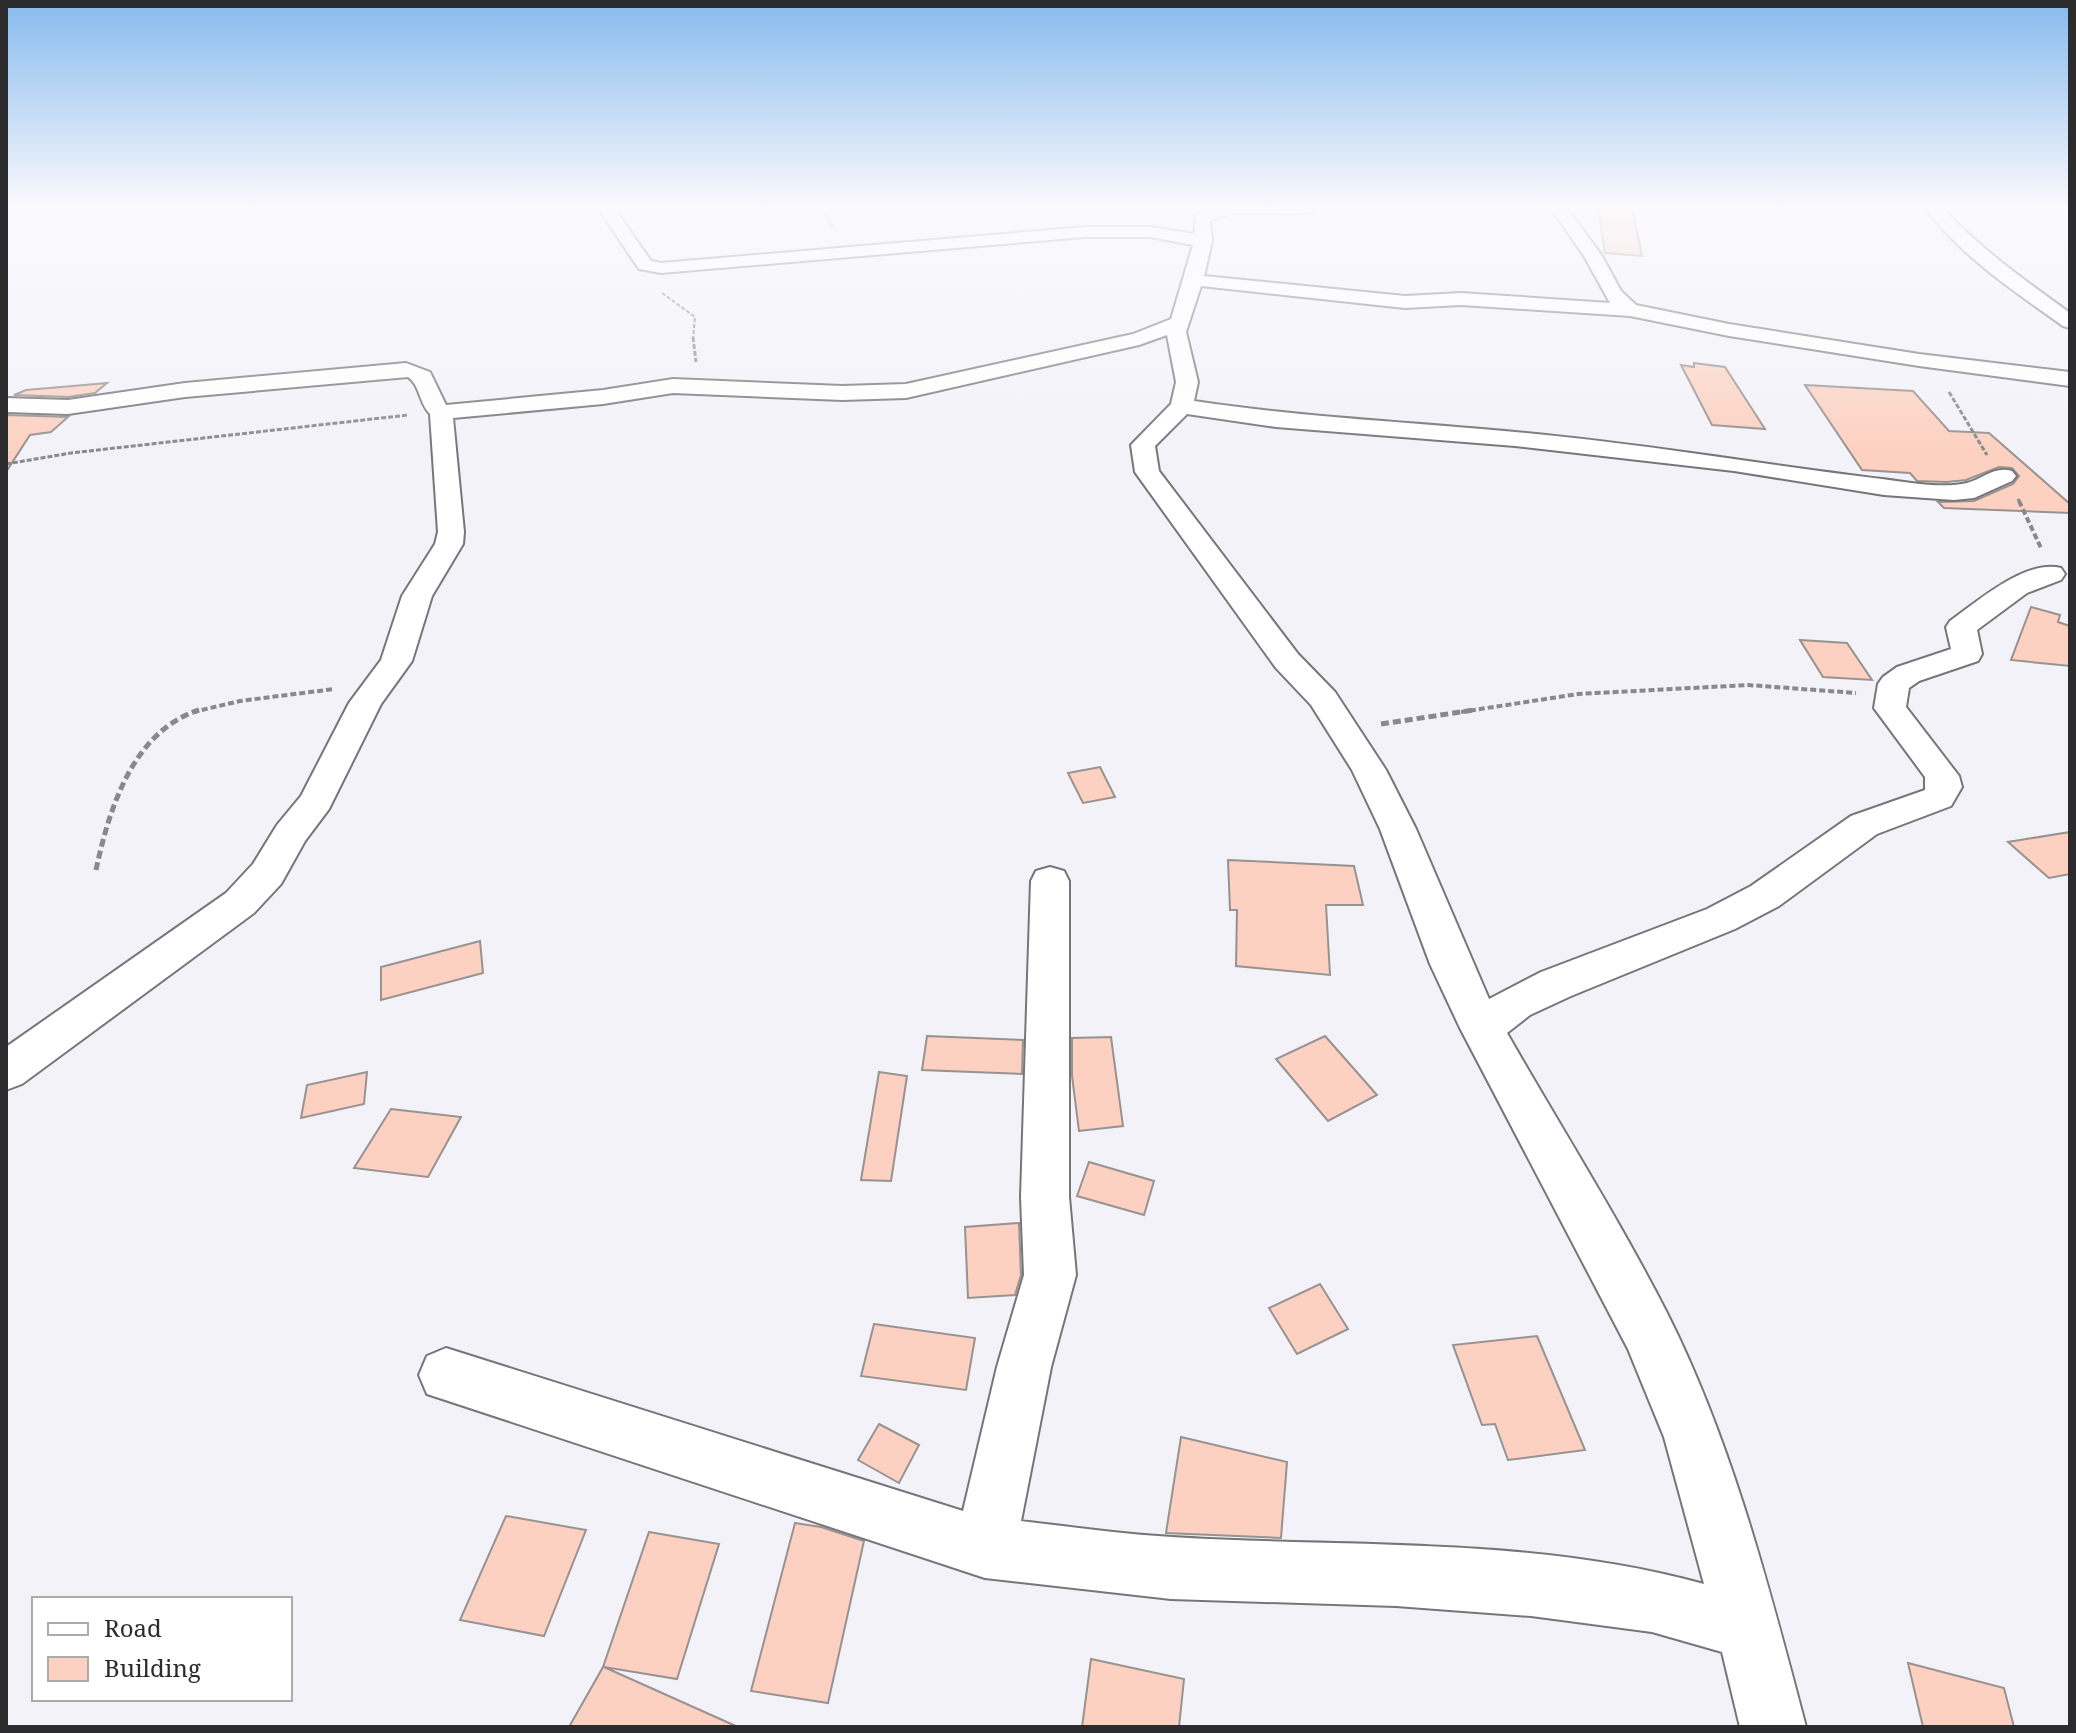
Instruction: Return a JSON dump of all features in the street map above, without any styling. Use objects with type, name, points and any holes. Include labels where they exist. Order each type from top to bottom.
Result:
[{"type":"street","points":[[1190,289],[1176,332],[1187,382],[1182,406],[1143,445],[1147,472],[1287,661],[1324,699],[1369,770],[1398,829],[1451,964],[1482,1028],[1648,1332],[1692,1437],[1748,1628],[1773,1727]]},
{"type":"street","points":[[1279,289],[1405,302],[1461,299],[1630,310],[1729,330],[1919,360],[2070,379]]},
{"type":"street","points":[[1610,289],[1616,300],[1630,310]]},
{"type":"street","points":[[2024,289],[2070,322]]},
{"type":"street","points":[[441,412],[703,385],[842,393],[906,391],[1139,339],[1180,323]]},
{"type":"street","points":[[6,405],[40,408],[90,405],[185,390],[406,369],[420,372],[425,377],[432,403],[441,412],[451,532],[449,544],[417,596],[396,661],[375,687],[316,801],[290,834],[267,874],[240,903],[6,1071]]},
{"type":"street","points":[[1182,406],[1276,420],[1515,439],[1734,464],[1884,487],[1954,492],[1974,490],[2003,476]]},
{"type":"street","points":[[1482,1028],[1515,1003],[1543,990],[1721,919],[1765,896],[1864,825],[1938,798],[1944,787],[1942,776],[1890,708],[1894,684],[1908,674],[1967,654],[1961,627],[1983,608],[2017,587],[2051,574]]},
{"type":"street","points":[[985,1548],[1024,1367],[1050,1275],[1045,1197],[1050,881]]},
{"type":"street","points":[[446,1375],[985,1548],[1171,1568],[1396,1575],[1531,1585],[1652,1601],[1748,1628]]},
{"type":"path","points":[[660,289],[695,317],[693,338],[703,385]]},
{"type":"path","points":[[6,464],[71,453],[441,412]]},
{"type":"path","points":[[1344,729],[1578,694],[1748,685],[1893,696]]},
{"type":"path","points":[[96,870],[102,834],[112,805],[140,757],[168,725],[188,713],[217,706],[318,691],[375,687]]},
{"type":"building","points":[[1694,363],[1725,367],[1765,429],[1712,425],[1681,365],[1694,367]]},
{"type":"building","points":[[107,383],[95,393],[68,397],[14,395],[26,390]]},
{"type":"building","points":[[1805,385],[1913,391],[1949,431],[1989,433],[2070,504],[2070,513],[1944,508],[1938,502],[1974,501],[2013,484],[2019,476],[2012,468],[1999,467],[1966,480],[1947,482],[1917,481],[1910,473],[1862,470]]},
{"type":"building","points":[[6,415],[68,417],[51,432],[30,435],[6,472]]},
{"type":"building","points":[[2031,607],[2060,615],[2058,622],[2070,626],[2070,666],[2011,660]]},
{"type":"building","points":[[1800,640],[1847,643],[1872,680],[1823,677]]},
{"type":"building","points":[[1100,767],[1115,797],[1083,803],[1068,773]]},
{"type":"building","points":[[2070,832],[2070,874],[2049,878],[2008,842]]},
{"type":"building","points":[[1228,860],[1354,866],[1363,905],[1326,905],[1330,975],[1236,966],[1237,910],[1230,910]]},
{"type":"building","points":[[480,941],[483,973],[381,1000],[381,967]]},
{"type":"building","points":[[927,1036],[1023,1040],[1022,1074],[922,1070]]},
{"type":"building","points":[[1325,1036],[1377,1095],[1328,1121],[1276,1059]]},
{"type":"building","points":[[1111,1037],[1123,1126],[1079,1131],[1072,1076],[1072,1038]]},
{"type":"building","points":[[367,1072],[364,1104],[301,1118],[307,1085]]},
{"type":"building","points":[[879,1072],[907,1076],[891,1181],[861,1180]]},
{"type":"building","points":[[391,1109],[461,1117],[428,1177],[354,1168]]},
{"type":"building","points":[[1089,1162],[1154,1181],[1144,1215],[1077,1196]]},
{"type":"building","points":[[1019,1223],[1021,1275],[1015,1295],[968,1298],[965,1227]]},
{"type":"building","points":[[1320,1284],[1348,1329],[1297,1354],[1269,1308]]},
{"type":"building","points":[[874,1324],[975,1338],[966,1390],[861,1376]]},
{"type":"building","points":[[1537,1336],[1585,1450],[1508,1460],[1495,1424],[1482,1425],[1453,1345]]},
{"type":"building","points":[[879,1424],[919,1445],[899,1483],[858,1460]]},
{"type":"building","points":[[1181,1437],[1287,1462],[1281,1538],[1166,1533]]},
{"type":"building","points":[[506,1516],[586,1530],[544,1636],[460,1620]]},
{"type":"building","points":[[795,1523],[821,1527],[864,1541],[828,1703],[751,1691]]},
{"type":"building","points":[[649,1532],[719,1544],[677,1679],[604,1667],[738,1727],[569,1727],[603,1667]]},
{"type":"building","points":[[1091,1659],[1184,1679],[1179,1727],[1082,1727]]},
{"type":"building","points":[[1908,1663],[2004,1688],[2014,1727],[1923,1727]]}]
